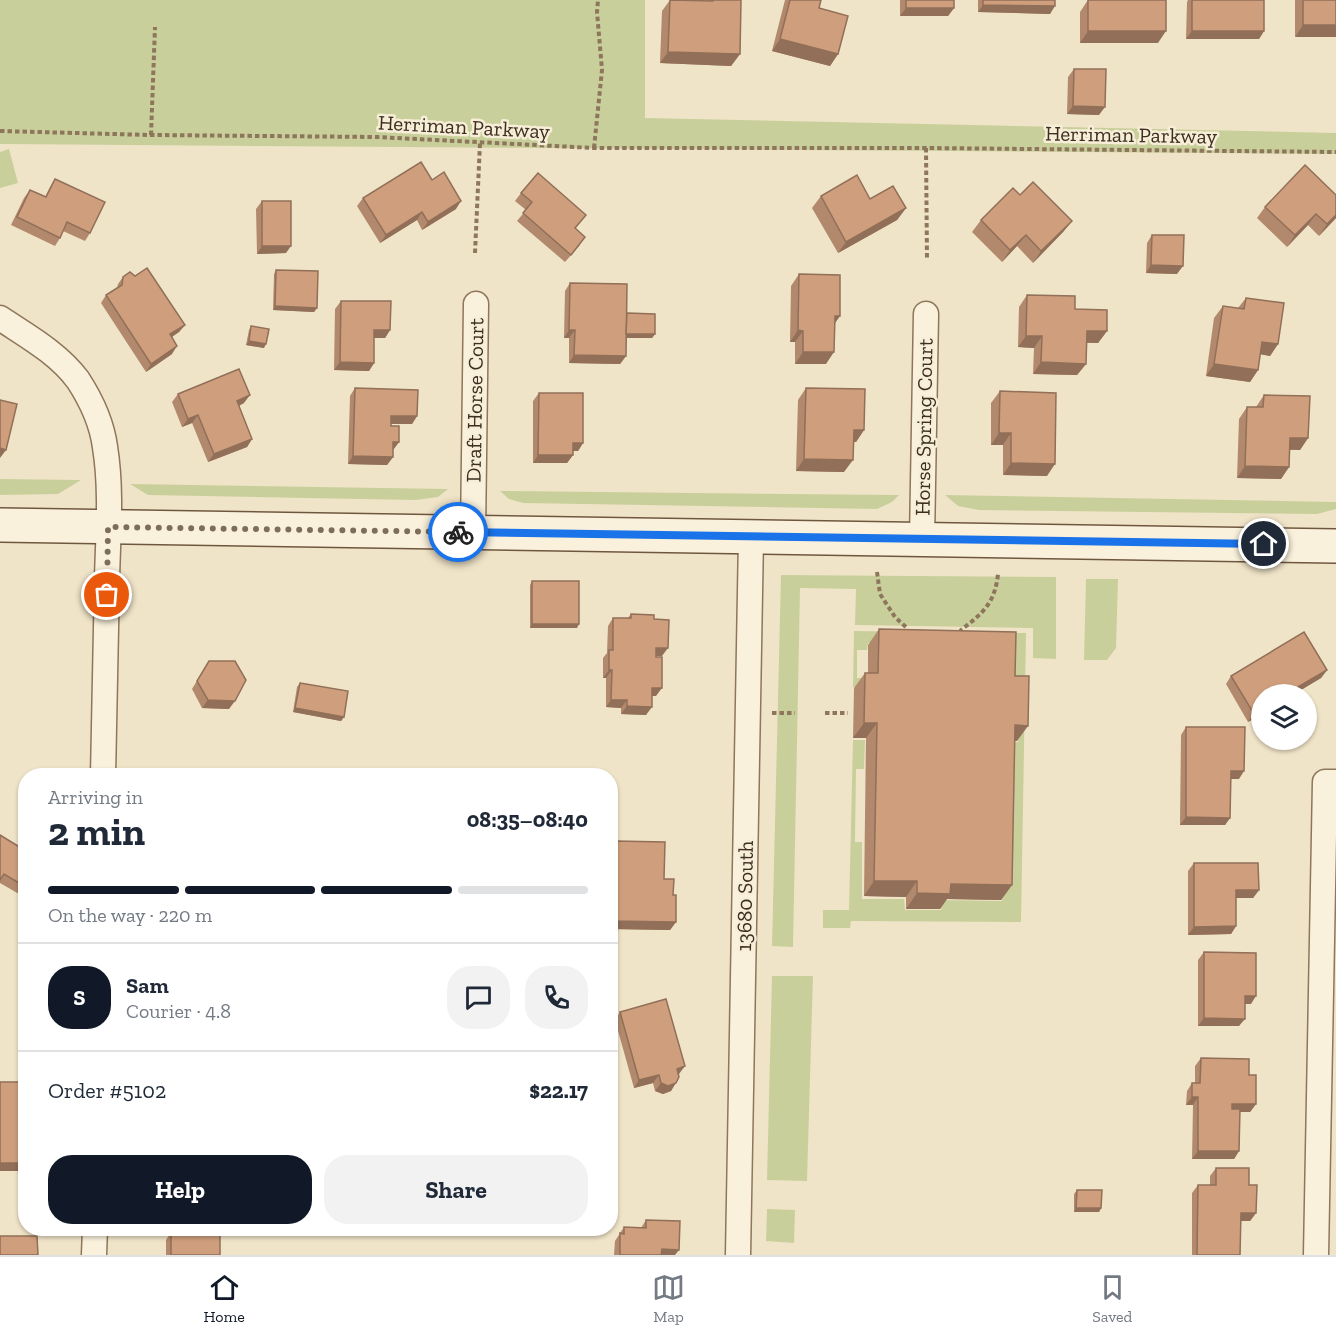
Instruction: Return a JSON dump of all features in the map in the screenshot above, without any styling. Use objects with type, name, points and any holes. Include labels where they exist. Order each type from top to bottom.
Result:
[{"type":"main road","points":[[0,525],[1336,546]]},
{"type":"street","name":"Draft Horse Court","points":[[473,533],[476,304]]},
{"type":"street","name":"Horse Spring Court","points":[[922,540],[926,314]]},
{"type":"street","points":[[0,318],[51,353],[77,380],[101,429],[105,447],[108,527],[103,768]]},
{"type":"street","name":"13680 South","points":[[738,1255],[751,537]]},
{"type":"street","points":[[1316,1255],[1330,782]]},
{"type":"street","points":[[94,1236],[94,1255]]},
{"type":"path","points":[[594,148],[602,70],[598,0]]},
{"type":"path","points":[[151,135],[154,27]]},
{"type":"path","name":"Herriman Parkway","points":[[0,131],[377,137],[594,148],[1336,152]]},
{"type":"path","points":[[475,253],[480,143]]},
{"type":"path","points":[[926,148],[927,260]]},
{"type":"path","points":[[877,572],[880,594],[895,617],[908,629],[908,636]]},
{"type":"path","points":[[960,642],[961,630],[984,612],[996,590],[998,574]]},
{"type":"path","points":[[772,713],[795,713]]},
{"type":"path","points":[[825,713],[848,713]]},
{"type":"green space","points":[[0,0],[645,0],[645,118],[1336,133],[1336,154],[0,144]]},
{"type":"green space","points":[[9,149],[18,183],[0,188],[0,152]]},
{"type":"green space","points":[[0,479],[81,480],[58,494],[0,495]]},
{"type":"green space","points":[[130,484],[448,489],[438,497],[416,500],[148,495]]},
{"type":"green space","points":[[500,491],[899,495],[892,502],[877,509],[523,503],[509,499]]},
{"type":"green space","points":[[945,495],[1336,502],[1336,509],[1317,514],[979,510],[958,506]]},
{"type":"green space","points":[[781,575],[1056,577],[1056,659],[1033,658],[1033,628],[855,625],[856,589],[800,588],[793,947],[772,946]]},
{"type":"green space","points":[[1086,579],[1118,579],[1116,648],[1107,660],[1084,660]]},
{"type":"green space","points":[[854,631],[1026,633],[1021,922],[851,921],[850,928],[823,928],[823,910],[849,910],[853,740],[865,740],[864,769],[856,769],[855,842],[862,842],[862,899],[904,899],[905,910],[941,910],[942,900],[1002,901],[1006,743],[1018,742],[1019,692],[1015,680],[1015,652],[1008,644],[868,643],[867,650],[857,650],[857,678],[866,678],[866,687],[853,687]]},
{"type":"green space","points":[[772,976],[813,976],[807,1181],[767,1180]]},
{"type":"green space","points":[[767,1209],[795,1210],[794,1243],[766,1241]]},
{"type":"building","points":[[670,0],[741,0],[740,54],[668,52]]},
{"type":"building","points":[[790,0],[821,0],[819,8],[848,16],[838,54],[780,39]]},
{"type":"building","points":[[906,0],[954,0],[954,8],[906,8]]},
{"type":"building","points":[[983,0],[1055,0],[1055,6],[983,5]]},
{"type":"building","points":[[1088,0],[1166,0],[1166,31],[1088,31]]},
{"type":"building","points":[[1192,0],[1264,0],[1264,31],[1192,31]]},
{"type":"building","points":[[1303,0],[1336,0],[1336,25],[1303,25]]},
{"type":"building","points":[[1074,69],[1106,69],[1105,107],[1073,106]]},
{"type":"building","points":[[421,162],[432,180],[444,172],[461,201],[428,222],[422,212],[386,235],[363,198]]},
{"type":"building","points":[[1305,165],[1336,195],[1336,215],[1327,224],[1316,214],[1295,235],[1265,207]]},
{"type":"building","points":[[538,173],[586,215],[575,228],[585,237],[571,255],[523,213],[532,202],[521,193]]},
{"type":"building","points":[[857,175],[870,199],[893,186],[906,208],[846,242],[821,196]]},
{"type":"building","points":[[55,179],[105,202],[90,233],[67,222],[60,238],[17,217],[30,190],[46,197]]},
{"type":"building","points":[[1033,182],[1072,221],[1041,251],[1026,235],[1010,250],[981,220],[1013,188],[1020,195]]},
{"type":"building","points":[[262,201],[291,201],[291,246],[262,246]]},
{"type":"building","points":[[1152,235],[1184,235],[1183,266],[1151,265]]},
{"type":"building","points":[[147,268],[185,325],[170,334],[177,346],[151,364],[106,295],[122,285],[123,277],[130,272],[135,276]]},
{"type":"building","points":[[276,270],[318,271],[317,308],[275,306]]},
{"type":"building","points":[[799,274],[840,275],[840,316],[835,316],[834,352],[803,352],[803,331],[798,330]]},
{"type":"building","points":[[570,283],[627,284],[626,356],[574,355],[575,330],[569,330]]},
{"type":"building","points":[[1027,295],[1075,296],[1075,309],[1107,310],[1107,331],[1087,331],[1086,364],[1041,362],[1042,336],[1026,336]]},
{"type":"building","points":[[1246,298],[1284,303],[1278,344],[1262,342],[1258,370],[1214,364],[1223,306],[1244,309]]},
{"type":"building","points":[[341,301],[391,301],[390,330],[374,330],[374,363],[340,362]]},
{"type":"building","points":[[627,313],[655,314],[655,334],[626,334]]},
{"type":"building","points":[[251,326],[269,329],[266,344],[249,341]]},
{"type":"building","points":[[239,369],[250,395],[237,401],[252,439],[214,454],[198,415],[188,419],[178,394]]},
{"type":"building","points":[[355,388],[418,390],[417,416],[391,416],[391,426],[399,426],[399,442],[393,442],[393,457],[353,456]]},
{"type":"building","points":[[806,388],[865,389],[864,430],[854,430],[853,460],[804,459]]},
{"type":"building","points":[[1000,391],[1056,393],[1055,464],[1011,463],[1011,433],[999,433]]},
{"type":"building","points":[[539,393],[583,393],[583,443],[573,443],[573,455],[538,455]]},
{"type":"building","points":[[1264,395],[1310,396],[1308,438],[1290,438],[1289,467],[1245,466],[1247,407],[1263,407]]},
{"type":"building","points":[[0,400],[17,404],[6,450],[0,448]]},
{"type":"building","points":[[532,581],[579,581],[579,624],[532,624]]},
{"type":"building","points":[[631,614],[654,615],[654,619],[669,620],[668,648],[656,648],[656,657],[662,657],[662,688],[652,688],[652,707],[627,706],[627,700],[611,700],[612,670],[609,670],[609,650],[613,650],[613,618],[631,618]]},
{"type":"building","points":[[879,629],[1016,632],[1015,676],[1029,676],[1028,726],[1015,725],[1012,885],[951,884],[950,894],[917,893],[917,881],[874,881],[877,723],[864,723],[865,673],[878,673]]},
{"type":"building","points":[[1304,632],[1327,670],[1303,684],[1251,684],[1251,709],[1231,676]]},
{"type":"building","points":[[209,661],[235,661],[246,680],[235,701],[208,700],[197,681]]},
{"type":"building","points":[[300,683],[348,691],[344,717],[295,708]]},
{"type":"building","points":[[1186,727],[1245,727],[1244,771],[1231,771],[1230,818],[1186,817]]},
{"type":"building","points":[[0,835],[18,846],[18,882],[4,874],[0,880]]},
{"type":"building","points":[[618,841],[665,842],[664,879],[674,879],[676,922],[618,921]]},
{"type":"building","points":[[1194,863],[1258,863],[1259,890],[1236,890],[1236,926],[1194,927]]},
{"type":"building","points":[[1204,952],[1256,953],[1256,996],[1245,996],[1245,1019],[1204,1018]]},
{"type":"building","points":[[666,999],[685,1066],[677,1069],[679,1077],[676,1083],[668,1086],[661,1083],[659,1075],[639,1080],[620,1012]]},
{"type":"building","points":[[1201,1058],[1249,1059],[1249,1075],[1256,1075],[1256,1104],[1232,1104],[1232,1109],[1240,1109],[1239,1151],[1198,1151],[1198,1097],[1192,1097],[1192,1083],[1200,1083]]},
{"type":"building","points":[[0,1082],[18,1082],[18,1163],[0,1163]]},
{"type":"building","points":[[1216,1168],[1249,1168],[1249,1185],[1257,1185],[1256,1213],[1241,1213],[1240,1255],[1197,1255],[1198,1185],[1216,1185]]},
{"type":"building","points":[[1077,1190],[1102,1190],[1101,1208],[1076,1208]]},
{"type":"building","points":[[646,1220],[680,1221],[679,1250],[662,1249],[661,1255],[620,1255],[620,1233],[624,1234],[624,1227],[646,1228]]},
{"type":"building","points":[[0,1236],[37,1236],[38,1255],[0,1255]]},
{"type":"building","points":[[171,1236],[220,1236],[220,1255],[171,1255]]},
{"type":"way so far","points":[[107,595],[108,527],[458,532]]},
{"type":"route","points":[[458,532],[1264,544]]}]
